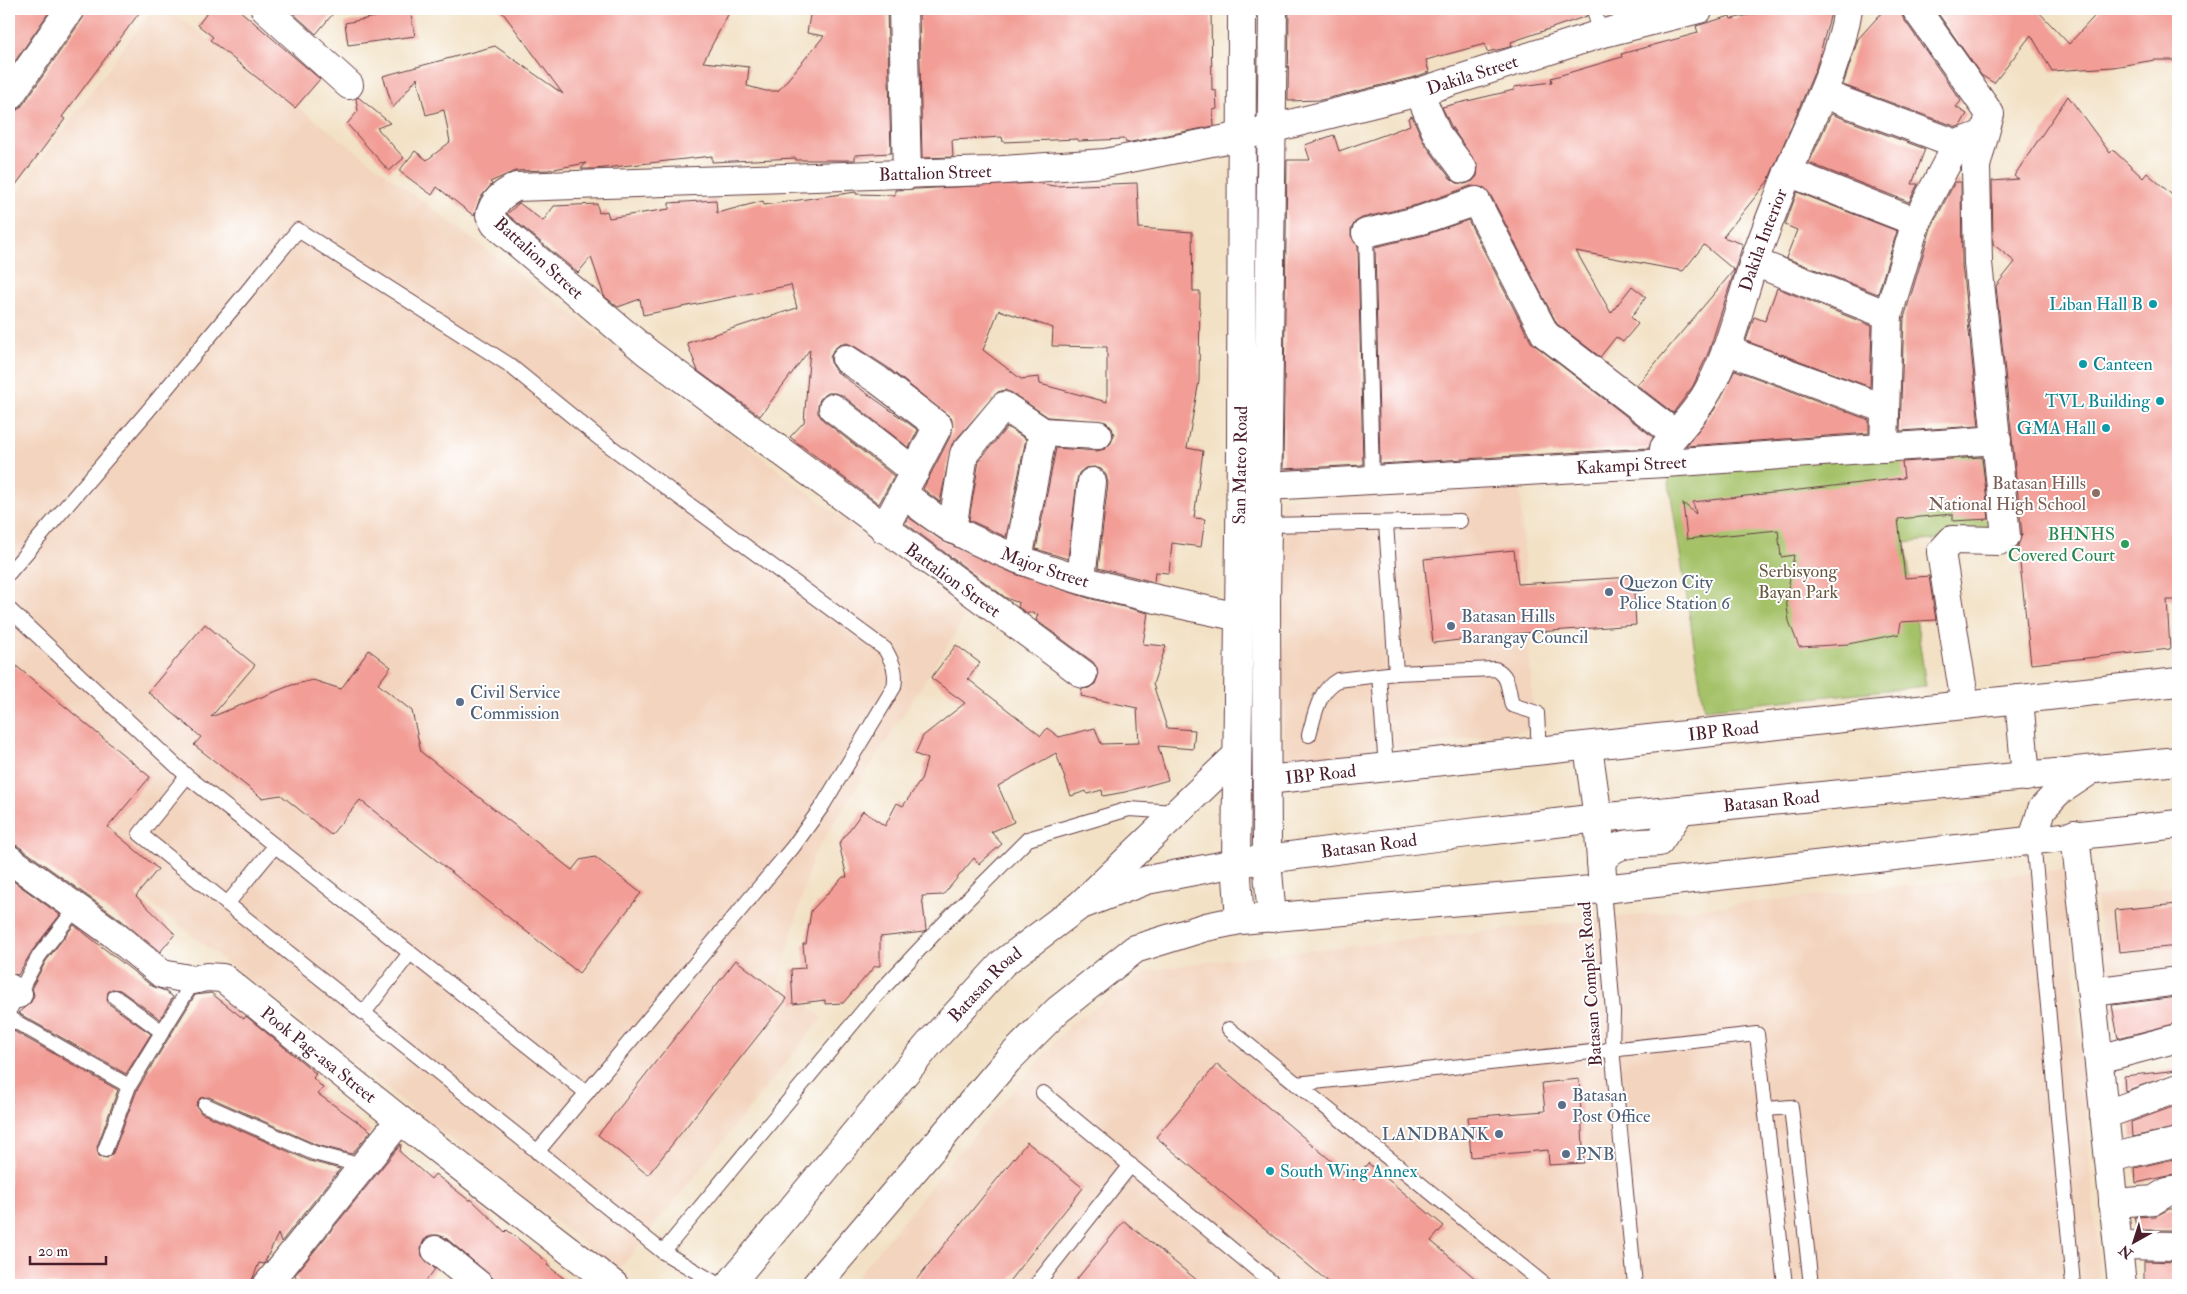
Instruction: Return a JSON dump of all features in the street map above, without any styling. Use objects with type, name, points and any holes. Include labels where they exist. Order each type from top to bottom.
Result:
[{"type":"street","points":[[9,97],[70,9]]},
{"type":"street","points":[[265,9],[349,85]]},
{"type":"street","points":[[903,9],[907,174]]},
{"type":"street","name":"San Mateo Road","points":[[1240,920],[1236,863],[1242,9]]},
{"type":"street","name":"San Mateo Road","points":[[1272,9],[1267,486],[1267,860],[1272,918]]},
{"type":"street","name":"Dakila Street","points":[[1242,136],[1419,92],[1597,22],[1699,9]]},
{"type":"street","name":"Dakila Interior","points":[[1665,463],[1664,448],[1712,385],[1726,350],[1754,262],[1788,172],[1823,94],[1845,29],[1848,9]]},
{"type":"street","points":[[1916,9],[1990,114],[1976,166],[1978,264],[2006,536],[1998,541],[1952,540],[1941,552],[1965,704]]},
{"type":"street","points":[[1419,92],[1437,134],[1463,169]]},
{"type":"street","points":[[1823,94],[1957,144],[1984,134]]},
{"type":"street","name":"Battalion Street","points":[[1083,674],[884,529],[648,352],[495,224],[490,215],[493,204],[502,194],[516,187],[990,172],[1105,163],[1242,136]]},
{"type":"street","points":[[1884,448],[1888,315],[1916,222],[1957,144]]},
{"type":"street","points":[[1788,172],[1916,222]]},
{"type":"street","points":[[1366,233],[1421,220],[1476,201],[1545,334],[1675,434]]},
{"type":"street","points":[[1754,262],[1888,315]]},
{"type":"street","points":[[1726,350],[1885,409]]},
{"type":"street","points":[[846,359],[878,380],[938,426],[884,529]]},
{"type":"street","points":[[952,529],[964,454],[1004,406],[1043,432],[1098,435]]},
{"type":"street","name":"Major Street","points":[[833,408],[909,483],[952,529],[1018,559],[1081,579],[1114,589],[1239,618]]},
{"type":"street","points":[[1018,559],[1043,432]]},
{"type":"street","name":"Kakampi Street","points":[[1267,486],[1665,463],[1997,440]]},
{"type":"street","points":[[1081,579],[1092,482]]},
{"type":"street","name":"IBP Road","points":[[1267,780],[1588,747],[2178,682]]},
{"type":"street","points":[[2019,699],[2026,777]]},
{"type":"street","points":[[1588,747],[1598,818],[1602,889]]},
{"type":"street","points":[[1079,906],[1237,755]]},
{"type":"street","name":"Batasan Road","points":[[729,1285],[929,1044],[1003,963],[1079,906],[1147,880],[1236,863],[1598,818],[2178,761]]},
{"type":"street","points":[[2033,839],[2042,809],[2058,792],[2091,770]]},
{"type":"street","points":[[1601,862],[1608,851],[1620,845],[1659,842],[1680,810]]},
{"type":"street","points":[[816,1285],[1008,1060],[1058,1010],[1135,949],[1206,927],[1240,920],[1602,889],[2075,834],[2178,824]]},
{"type":"street","points":[[2075,834],[2122,1285]]},
{"type":"street","name":"Pook Pag-asa Street","points":[[9,860],[76,908],[162,974],[194,980],[206,977],[223,978],[400,1120],[614,1285]]},
{"type":"street","points":[[2092,992],[2178,981]]},
{"type":"street","points":[[2099,1059],[2178,1038]]},
{"type":"street","points":[[2104,1115],[2178,1088]]},
{"type":"street","points":[[268,1285],[400,1120]]},
{"type":"street","points":[[2109,1158],[2178,1142]]},
{"type":"street","points":[[2113,1203],[2154,1200],[2168,1192],[2178,1190]]},
{"type":"street","points":[[2118,1245],[2178,1246]]},
{"type":"street","points":[[436,1250],[479,1285]]},
{"type":"lane","points":[[9,573],[147,412],[298,230],[508,364],[599,438],[885,649],[894,664],[896,676],[894,688],[823,805],[793,847],[537,1152]]},
{"type":"lane","points":[[1366,233],[1372,479]]},
{"type":"lane","points":[[1267,525],[1386,524],[1460,520]]},
{"type":"lane","points":[[1386,524],[1396,673]]},
{"type":"lane","points":[[9,610],[187,776],[587,1093]]},
{"type":"lane","points":[[1309,734],[1318,704],[1331,684],[1338,680],[1396,673],[1495,669],[1502,672],[1507,679],[1512,705],[1537,713],[1539,752]]},
{"type":"lane","points":[[1379,675],[1386,768]]},
{"type":"lane","points":[[187,776],[140,834],[663,1252],[719,1285]]},
{"type":"lane","points":[[663,1252],[873,999],[949,918],[1028,840],[1129,810],[1177,812]]},
{"type":"lane","points":[[2033,839],[2073,1285]]},
{"type":"lane","points":[[227,904],[275,846]]},
{"type":"lane","name":"Batasan Complex Road","points":[[1602,889],[1613,1012],[1612,1048],[1634,1285]]},
{"type":"lane","points":[[76,908],[40,956],[11,1003],[129,1086]]},
{"type":"lane","points":[[364,1013],[410,953]]},
{"type":"lane","points":[[105,1150],[129,1086],[194,980]]},
{"type":"lane","points":[[115,997],[161,1031]]},
{"type":"lane","points":[[1229,1029],[1545,1285]]},
{"type":"lane","points":[[1296,1084],[1612,1048],[1757,1034],[1785,1285]]},
{"type":"lane","points":[[1043,1093],[1275,1285]]},
{"type":"lane","points":[[205,1105],[314,1153],[363,1166]]},
{"type":"lane","points":[[1766,1109],[1791,1107],[1811,1285]]},
{"type":"lane","points":[[1036,1285],[1131,1165]]},
{"type":"shaded area","name":"Civil Service Commission","points":[[152,9],[168,9],[968,613],[813,856],[779,982],[822,1018],[618,1271],[9,791],[9,204]]},
{"type":"shaded area","points":[[1519,478],[1534,729],[1284,765],[1281,499]]},
{"type":"shaded area","points":[[2066,869],[2100,1285],[850,1285],[954,1158],[1070,1025],[1144,972],[1210,961]]},
{"type":"shaded area","points":[[2178,886],[2178,967],[2105,974],[2096,896]]},
{"type":"green space","name":"Serbisyong Bayan Park","points":[[1983,448],[1994,533],[1905,543],[1926,686],[1704,709],[1667,470]]},
{"type":"building","points":[[9,9],[51,9],[9,70]]},
{"type":"building","points":[[85,9],[142,9],[62,117],[65,119],[9,194],[9,112],[16,111],[22,106],[83,18]]},
{"type":"building","points":[[210,9],[238,9],[320,79],[295,108],[210,40],[213,37],[198,25]]},
{"type":"building","points":[[299,9],[337,9],[316,34],[294,14]]},
{"type":"building","points":[[500,9],[731,9],[703,62],[749,67],[747,86],[766,91],[778,91],[824,36],[807,33],[811,9],[887,9],[891,153],[855,155],[855,160],[796,160],[796,158],[712,162],[712,156],[595,169],[581,169],[586,163],[549,170],[515,171],[490,182],[492,184],[480,198],[474,216],[437,187],[432,195],[399,171],[415,151],[427,160],[450,142],[444,110],[426,115],[417,78],[393,108],[383,76],[495,46],[563,94]]},
{"type":"building","points":[[919,9],[1211,9],[1212,91],[1216,90],[1217,109],[1213,110],[1214,126],[1126,143],[1125,139],[1003,142],[1002,137],[952,140],[953,157],[922,158]]},
{"type":"building","points":[[1289,9],[1585,9],[1587,16],[1511,42],[1512,46],[1506,48],[1487,52],[1485,44],[1426,60],[1429,72],[1415,77],[1321,100],[1288,101]]},
{"type":"building","points":[[1776,9],[1830,9],[1831,13],[1816,68],[1768,181],[1723,237],[1743,244],[1709,351],[1693,386],[1673,413],[1637,385],[1734,270],[1704,245],[1683,271],[1576,251],[1611,313],[1632,286],[1646,297],[1631,317],[1638,324],[1623,342],[1616,337],[1600,357],[1557,324],[1490,194],[1485,188],[1471,186],[1417,205],[1362,218],[1355,222],[1351,229],[1351,236],[1358,246],[1363,465],[1283,469],[1287,160],[1310,160],[1305,145],[1334,135],[1339,151],[1410,125],[1408,118],[1412,116],[1424,143],[1450,178],[1457,183],[1465,184],[1473,181],[1477,176],[1478,167],[1451,126],[1442,107],[1514,90],[1514,87],[1552,82],[1551,78],[1622,57],[1621,54],[1698,33],[1696,26],[1730,16],[1731,19]]},
{"type":"building","points":[[1885,9],[1901,9],[1903,18],[1961,101],[1956,107],[1967,114],[1960,126],[1957,127],[1843,85],[1858,39]]},
{"type":"building","points":[[1935,9],[2036,9],[2069,44],[2101,9],[2178,9],[2178,60],[2155,60],[2113,67],[2052,71],[2031,35],[1994,83],[1981,75]]},
{"type":"building","points":[[410,10],[415,36],[348,45],[345,23]]},
{"type":"building","name":"Batasan Hills National High School","points":[[2068,96],[2110,153],[2113,150],[2143,178],[2147,173],[2178,200],[2178,600],[2167,600],[2170,649],[2031,664],[2018,545],[2022,534],[1996,286],[2015,262],[1993,244],[1992,181],[2019,179],[2014,176]]},
{"type":"building","points":[[358,97],[390,123],[377,128],[404,158],[389,171],[347,124],[358,111],[356,99]]},
{"type":"building","points":[[1831,114],[1925,149],[1912,184],[1918,184],[1909,202],[1809,163]]},
{"type":"building","points":[[1955,182],[1961,182],[1962,265],[1979,426],[1900,431],[1904,318],[1931,228]]},
{"type":"building","points":[[1036,183],[1054,186],[1137,183],[1139,228],[1192,232],[1193,291],[1200,291],[1199,381],[1187,448],[1203,451],[1194,518],[1205,519],[1201,547],[1172,543],[1169,573],[1155,572],[1154,582],[1098,568],[1108,483],[1106,475],[1101,469],[1094,467],[1085,468],[1079,473],[1077,480],[1068,559],[1036,549],[1056,448],[1097,451],[1105,449],[1111,443],[1114,435],[1112,428],[1106,422],[1048,417],[1012,393],[1005,390],[998,392],[952,444],[940,502],[923,489],[952,433],[952,419],[887,367],[854,346],[847,343],[839,345],[833,350],[830,358],[832,366],[837,372],[918,430],[909,448],[842,395],[828,393],[820,399],[818,413],[823,420],[894,476],[879,504],[790,437],[804,422],[810,349],[760,416],[698,371],[687,343],[797,308],[791,285],[643,315],[640,299],[618,307],[604,296],[591,257],[578,273],[507,214],[519,203],[543,221],[554,206],[597,204],[599,213],[607,211],[609,218],[669,209],[669,203],[716,200],[717,213],[763,201],[764,205],[856,192],[856,194],[895,195],[895,190]],"holes":[[[999,310],[1053,328],[1052,346],[1107,347],[1107,402],[1040,384],[1039,377],[1021,379],[983,350]]]},
{"type":"building","points":[[1797,192],[1897,231],[1878,294],[1786,258],[1797,230],[1785,225]]},
{"type":"building","points":[[1468,220],[1531,342],[1653,437],[1649,448],[1380,464],[1375,247],[1425,235]]},
{"type":"building","points":[[1777,288],[1872,326],[1870,387],[1746,341],[1754,317],[1765,321]]},
{"type":"building","points":[[1735,370],[1869,420],[1869,433],[1686,446],[1714,410]]},
{"type":"building","points":[[1007,427],[1026,439],[1006,537],[969,520],[979,461]]},
{"type":"building","points":[[1982,457],[1989,519],[1953,521],[1953,514],[1898,519],[1905,578],[1929,576],[1936,620],[1901,622],[1899,634],[1848,644],[1799,647],[1789,621],[1786,600],[1794,555],[1781,557],[1778,530],[1687,539],[1683,503],[1696,514],[1693,502],[1904,478],[1902,462]]},
{"type":"building","points":[[908,517],[943,541],[1015,574],[1088,598],[1148,613],[1143,644],[1166,646],[1153,684],[1167,728],[1195,730],[1193,749],[1158,746],[1168,780],[1125,792],[1103,796],[1102,790],[1087,794],[1086,791],[1071,796],[1056,753],[998,786],[1014,822],[991,832],[1002,844],[979,864],[974,858],[943,895],[922,896],[926,930],[924,932],[880,937],[880,966],[875,966],[843,1003],[825,1004],[825,1000],[793,1004],[791,969],[805,968],[803,944],[806,944],[811,911],[843,877],[847,877],[839,844],[863,811],[885,826],[897,803],[903,806],[921,780],[927,759],[915,754],[923,736],[965,703],[931,678],[956,645],[980,663],[968,679],[1041,736],[1047,728],[1059,737],[1095,728],[1101,744],[1139,743],[1137,708],[1081,696],[1082,689],[1089,688],[1095,684],[1098,676],[1097,668],[1093,662],[1036,620],[1038,614],[1025,612],[1018,607],[1019,603],[1006,598],[905,523]]},
{"type":"building","points":[[1514,550],[1518,584],[1633,577],[1636,625],[1523,633],[1433,643],[1424,559]]},
{"type":"building","points":[[205,624],[255,665],[211,717],[292,685],[313,680],[341,689],[369,650],[391,667],[378,684],[412,711],[421,752],[572,870],[580,860],[595,857],[641,893],[579,973],[360,800],[331,835],[281,795],[262,798],[194,745],[201,737],[148,692]]},
{"type":"building","points":[[9,660],[150,777],[108,827],[158,869],[136,896],[175,934],[160,952],[121,920],[18,846],[9,844]]},
{"type":"building","points":[[9,878],[60,915],[32,951],[18,975],[9,973]]},
{"type":"building","points":[[2178,904],[2178,946],[2119,952],[2115,910]]},
{"type":"building","points":[[74,925],[152,986],[165,991],[173,997],[160,1019],[120,990],[112,989],[108,992],[107,1000],[109,1004],[151,1034],[126,1074],[18,1013],[31,1002],[34,995],[32,987],[46,961]]},
{"type":"building","points":[[736,960],[787,999],[648,1175],[598,1135]]},
{"type":"building","points":[[211,993],[244,1019],[246,1016],[306,1065],[316,1074],[313,1078],[323,1088],[318,1094],[371,1131],[352,1154],[317,1145],[209,1097],[200,1098],[196,1105],[201,1113],[310,1161],[340,1169],[281,1242],[278,1234],[264,1264],[259,1263],[250,1285],[58,1285],[9,1281],[10,1029],[118,1090],[97,1147],[99,1156],[107,1158],[113,1153],[137,1090],[195,995]]},
{"type":"building","points":[[2178,997],[2178,1023],[2118,1038],[2112,1005]]},
{"type":"building","name":"South Wing Annex","points":[[1217,1064],[1354,1180],[1368,1163],[1444,1226],[1431,1241],[1483,1285],[1332,1285],[1156,1137]]},
{"type":"building","points":[[2178,1070],[2178,1073],[2125,1091],[2124,1076]]},
{"type":"building","points":[[1579,1079],[1584,1163],[1549,1165],[1548,1150],[1471,1157],[1468,1117],[1545,1111],[1542,1083]]},
{"type":"building","points":[[2178,1105],[2178,1127],[2132,1137],[2131,1122]]},
{"type":"building","points":[[1027,1142],[1083,1188],[1006,1285],[912,1285]]},
{"type":"building","points":[[401,1144],[400,1152],[431,1179],[435,1174],[470,1201],[471,1199],[505,1232],[507,1230],[549,1263],[547,1265],[572,1285],[501,1285],[446,1238],[431,1235],[424,1240],[421,1247],[422,1256],[435,1269],[423,1285],[300,1285],[295,1275]]},
{"type":"building","points":[[2178,1158],[2178,1174],[2136,1183],[2135,1168]]},
{"type":"building","points":[[2169,1209],[2178,1209],[2178,1230],[2137,1230],[2134,1217],[2156,1216]]},
{"type":"building","points":[[1124,1221],[1203,1285],[1072,1285]]},
{"type":"building","points":[[2144,1261],[2178,1262],[2178,1282],[2144,1282]]},
{"type":"place","name":"Liban Hall B","points":[[2153,304]]},
{"type":"place","name":"Canteen","points":[[2083,364]]},
{"type":"place","name":"TVL Building","points":[[2160,401]]},
{"type":"place","name":"GMA Hall","points":[[2106,428]]},
{"type":"place","name":"Batasan Hills National High School","points":[[2096,493]]},
{"type":"place","name":"BHNHS Covered Court","points":[[2125,544]]},
{"type":"place","name":"Quezon City Police Station 6","points":[[1609,592]]},
{"type":"place","name":"Batasan Hills Barangay Council","points":[[1451,626]]},
{"type":"place","name":"Civil Service Commission","points":[[460,702]]},
{"type":"place","name":"Batasan Post Office","points":[[1562,1105]]},
{"type":"place","name":"LANDBANK","points":[[1499,1134]]},
{"type":"place","name":"PNB","points":[[1566,1154]]},
{"type":"place","name":"South Wing Annex","points":[[1270,1171]]}]
